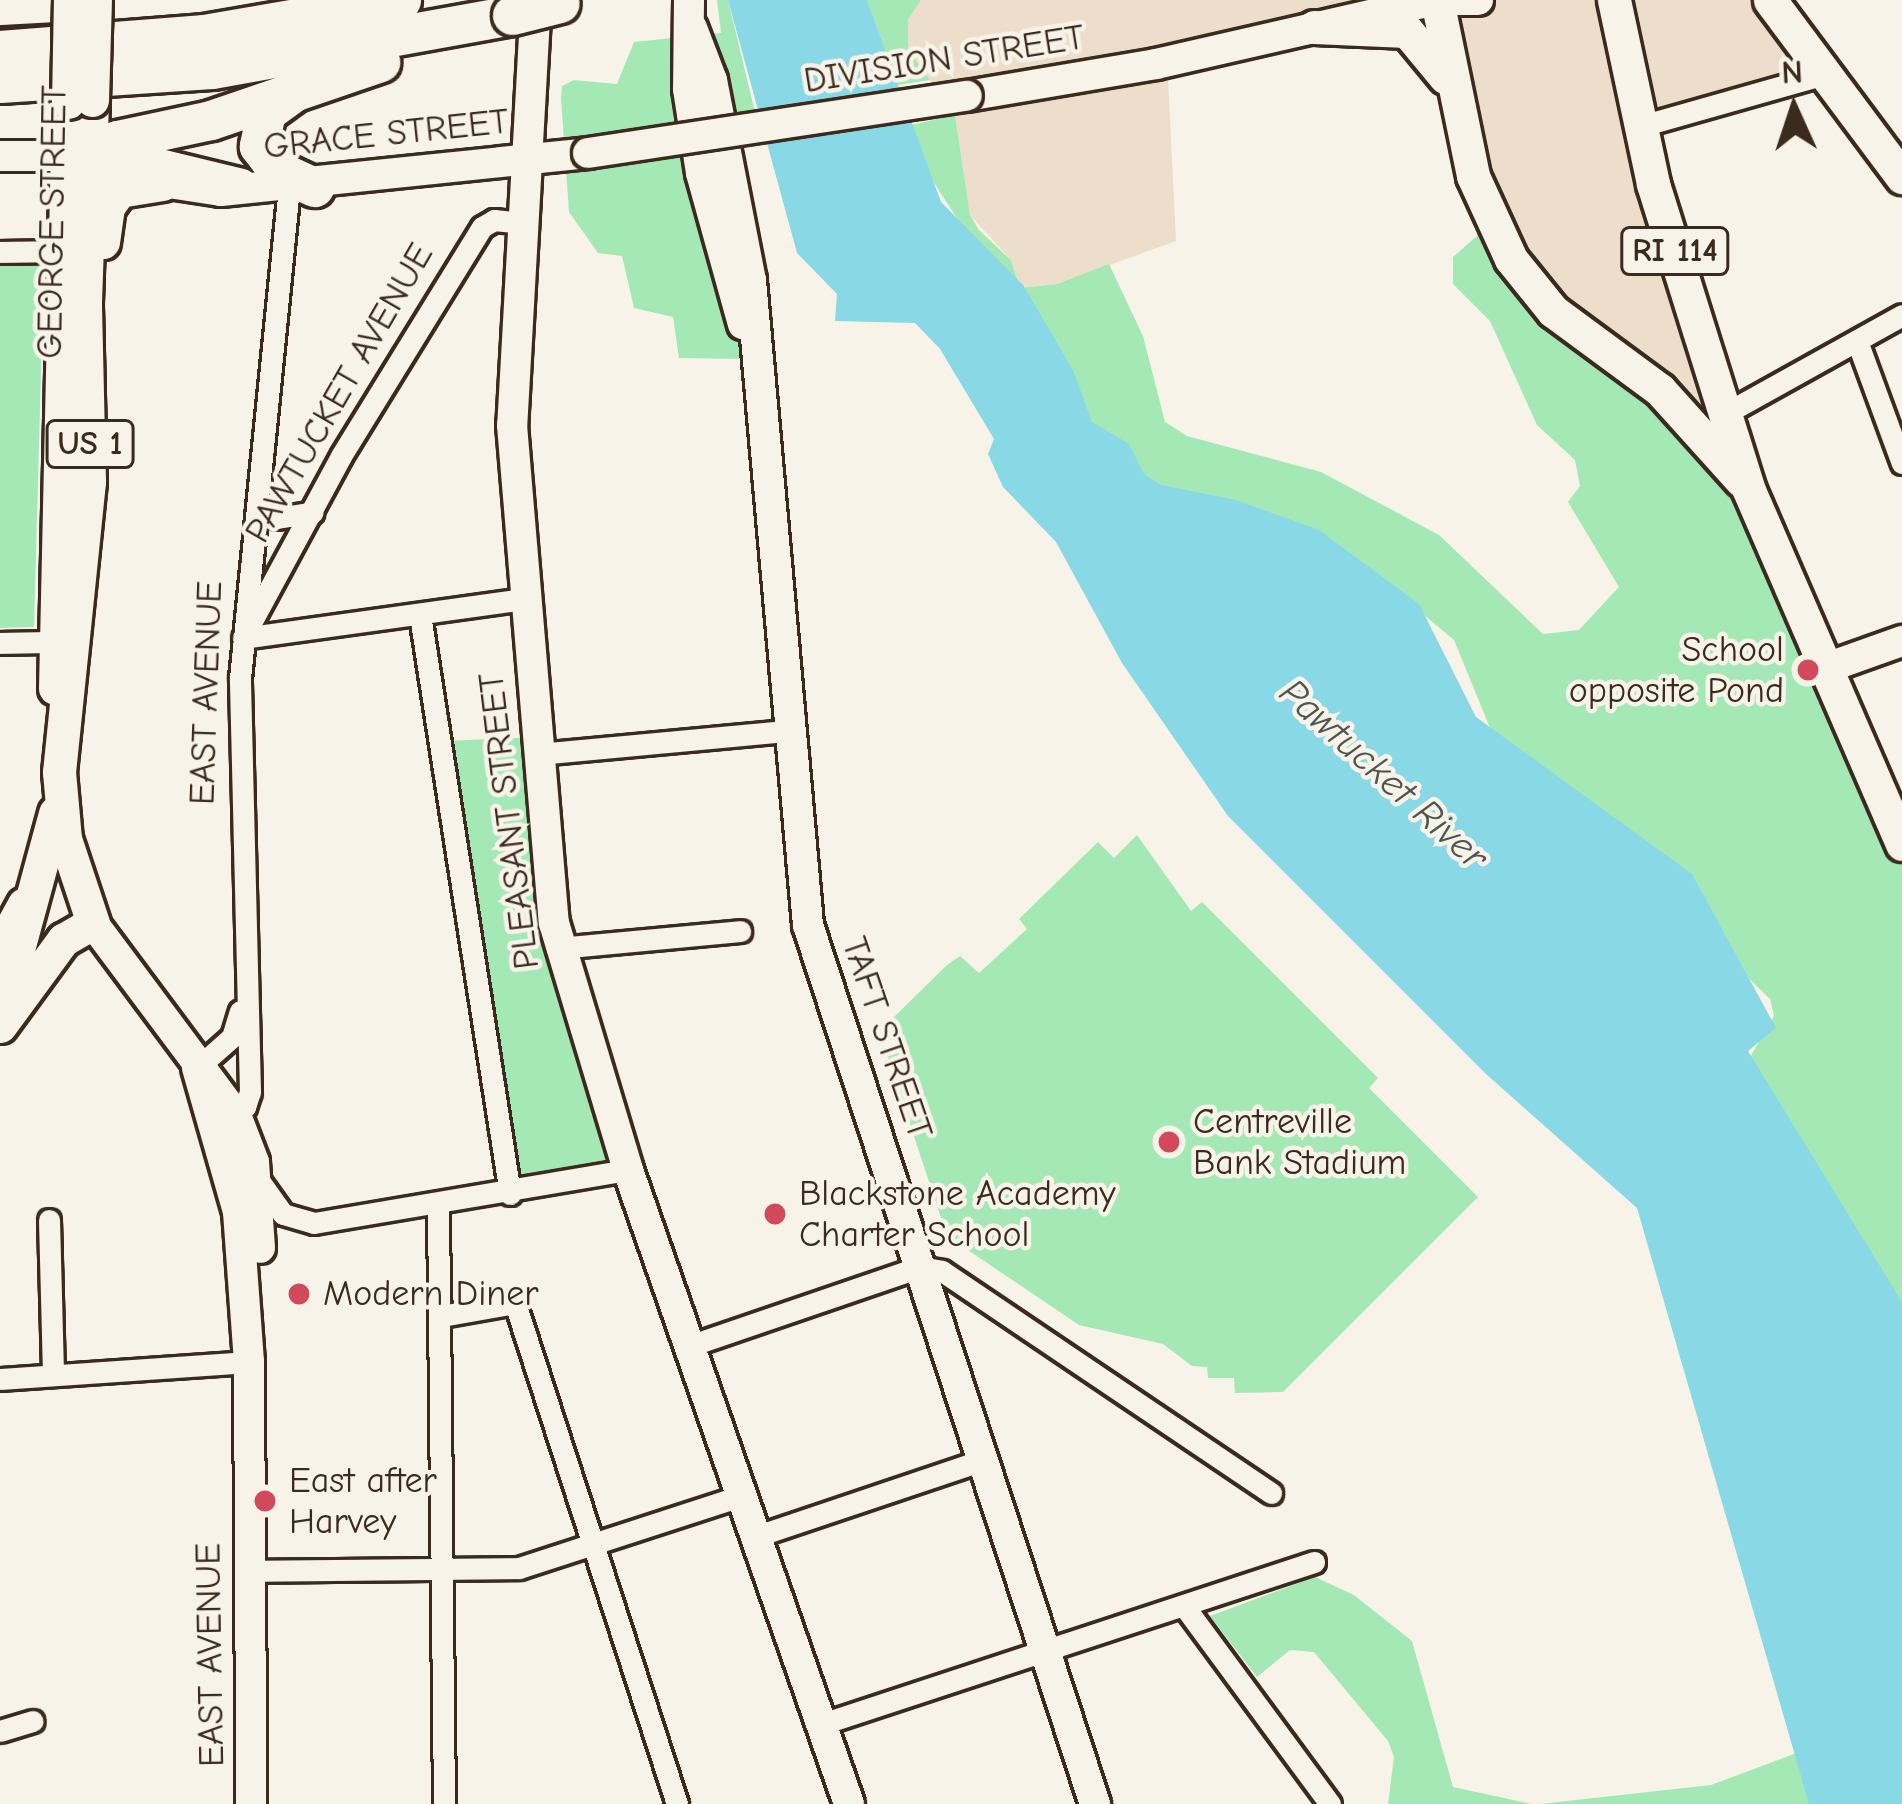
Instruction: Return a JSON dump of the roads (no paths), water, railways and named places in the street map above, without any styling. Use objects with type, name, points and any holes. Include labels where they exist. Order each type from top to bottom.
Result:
[{"type":"highway","points":[[0,5],[93,0]]},
{"type":"highway","points":[[0,50],[187,36],[401,0]]},
{"type":"highway","points":[[0,83],[212,69],[573,0]]},
{"type":"highway","points":[[78,157],[117,140],[296,92],[524,7]]},
{"type":"highway","points":[[296,92],[266,112],[257,137],[270,164],[302,188]]},
{"type":"main road","name":"GEORGE STREET","points":[[70,0],[80,101]]},
{"type":"main road","name":"GEORGE STREET","points":[[93,0],[80,101],[52,642],[61,730],[60,794],[70,858],[93,923]]},
{"type":"main road","points":[[1437,0],[1488,218],[1527,282],[1553,311],[1660,390],[1748,488]]},
{"type":"main road","name":"RI 114","points":[[1614,0],[1641,126],[1748,488],[1902,844]]},
{"type":"main road","points":[[1770,0],[1902,177]]},
{"type":"main road","points":[[1314,27],[1407,31],[1423,43],[1457,101]]},
{"type":"main road","points":[[90,436],[108,207],[127,187],[162,184]]},
{"type":"main road","name":"GEORGE STREET","points":[[61,730],[81,598],[90,436],[74,250]]},
{"type":"main road","name":"US 1","points":[[0,1010],[44,867],[60,794]]},
{"type":"main road","points":[[0,1026],[63,940],[93,923]]},
{"type":"street","name":"DIVISION STREET","points":[[531,158],[967,96],[1437,0],[1478,0]]},
{"type":"street","name":"PLEASANT STREET","points":[[524,7],[531,158],[512,398],[524,598],[558,948],[628,1169],[849,1804]]},
{"type":"street","name":"TAFT STREET","points":[[691,14],[705,112],[707,201],[751,340],[786,730],[812,940],[1095,1804]]},
{"type":"street","points":[[1641,126],[1825,74]]},
{"type":"street","points":[[0,156],[78,157]]},
{"type":"street","name":"GRACE STREET","points":[[78,157],[123,176],[162,184],[302,188],[531,158]]},
{"type":"street","name":"GRACE STREET","points":[[78,157],[197,168],[248,186]]},
{"type":"street","name":"EAST AVENUE","points":[[251,1804],[245,1178],[226,1119],[250,1082],[243,987],[243,638],[302,188]]},
{"type":"street","name":"PAWTUCKET AVENUE","points":[[243,638],[482,227],[524,223]]},
{"type":"street","points":[[0,252],[74,250]]},
{"type":"street","points":[[1728,412],[1902,315]]},
{"type":"street","points":[[1857,341],[1902,463]]},
{"type":"street","points":[[259,499],[277,518],[313,512]]},
{"type":"street","points":[[243,638],[524,598]]},
{"type":"street","points":[[420,614],[510,1193]]},
{"type":"street","points":[[1826,668],[1902,641]]},
{"type":"street","points":[[0,643],[52,642]]},
{"type":"street","points":[[538,754],[786,730]]},
{"type":"street","points":[[0,946],[44,867]]},
{"type":"street","name":"GEORGE STREET","points":[[93,923],[197,1068],[226,1119]]},
{"type":"street","points":[[558,948],[740,931]]},
{"type":"street","name":"EAST AVENUE","points":[[197,1068],[232,1036],[243,987]]},
{"type":"street","points":[[245,1178],[284,1214],[314,1223],[510,1193],[628,1169]]},
{"type":"street","points":[[438,1204],[444,1804]]},
{"type":"street","points":[[49,1220],[53,1376]]},
{"type":"street","points":[[689,1346],[920,1267],[956,1278],[1271,1493]]},
{"type":"street","points":[[441,1316],[515,1303],[677,1804]]},
{"type":"street","points":[[0,1379],[249,1362]]},
{"type":"street","points":[[757,1536],[983,1460]]},
{"type":"street","points":[[247,1571],[519,1568],[744,1495]]},
{"type":"street","points":[[822,1724],[1314,1562]]},
{"type":"street","points":[[1184,1606],[1330,1804]]},
{"type":"street","points":[[0,1731],[33,1721]]},
{"type":"water","name":"Pawtucket River","points":[[728,0],[867,0],[941,202],[1023,285],[1073,370],[1092,422],[1129,444],[1144,474],[1161,485],[1236,500],[1319,530],[1419,604],[1476,717],[1692,874],[1776,1028],[1748,1051],[1902,1302],[1902,1804],[1809,1804],[1637,1208],[1486,1074],[1228,816],[1122,663],[1056,542],[1003,487],[988,454],[994,439],[940,349],[915,323],[835,321],[837,294],[797,253]]},
{"type":"place","name":"School opposite Pond","points":[[1808,670]]},
{"type":"place","name":"Centreville Bank Stadium","points":[[1169,1142]]},
{"type":"place","name":"Blackstone Academy Charter School","points":[[775,1214]]},
{"type":"place","name":"Modern Diner","points":[[299,1294]]},
{"type":"place","name":"East after Harvey","points":[[265,1501]]}]
